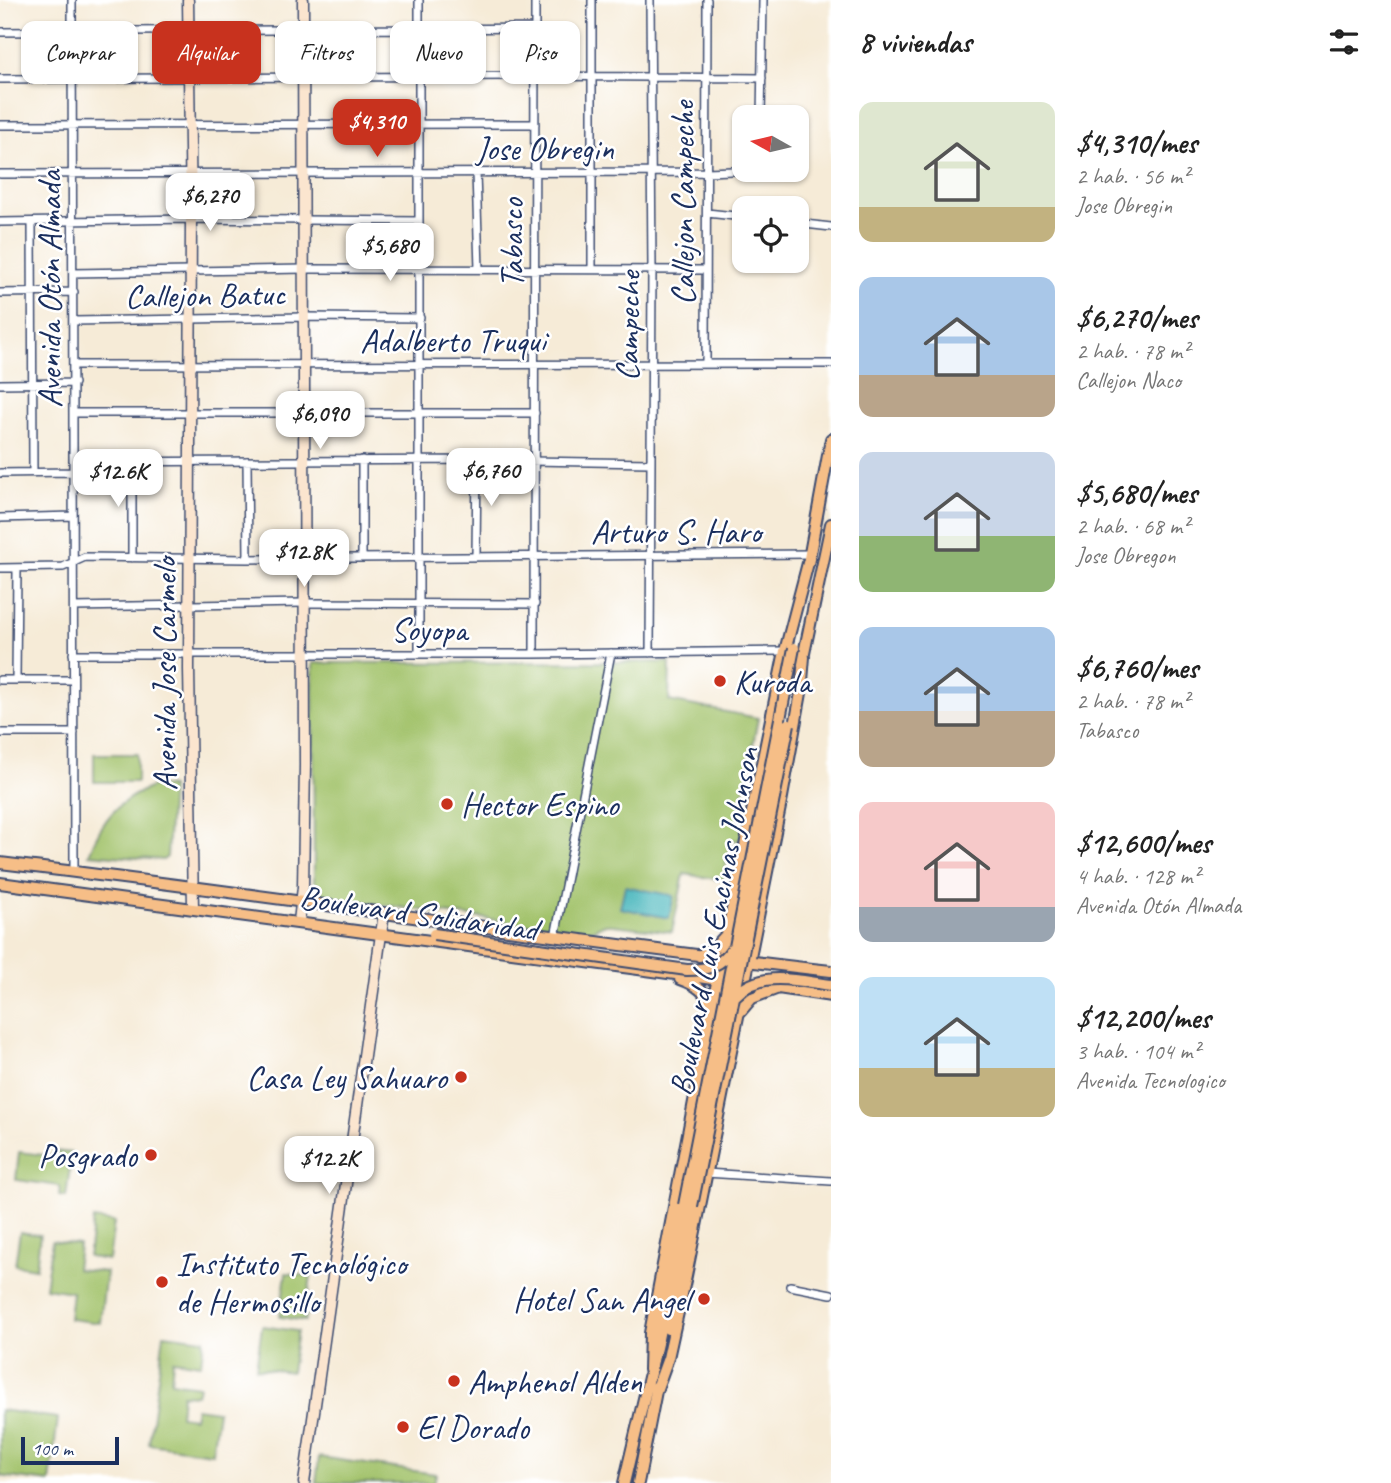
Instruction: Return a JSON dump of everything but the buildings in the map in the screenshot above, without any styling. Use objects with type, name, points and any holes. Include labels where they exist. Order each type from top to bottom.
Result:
[{"type":"main road","points":[[649,1370],[650,1333],[712,1007],[790,650],[831,439]]},
{"type":"main road","points":[[656,1391],[678,1316],[798,711],[804,657],[831,524]]},
{"type":"main road","name":"Boulevard Luis Encinas Johnson","points":[[688,1205],[713,1052],[790,650]]},
{"type":"main road","name":"Boulevard Luis Encinas Johnson","points":[[688,1205],[804,657]]},
{"type":"main road","name":"Boulevard Solidaridad","points":[[0,863],[193,886],[722,959],[831,971]]},
{"type":"main road","name":"Boulevard Solidaridad","points":[[0,883],[745,984],[830,992]]},
{"type":"main road","points":[[408,937],[423,933],[434,934],[702,970],[724,961],[732,951],[755,894]]},
{"type":"main road","points":[[699,956],[719,943],[728,932]]},
{"type":"main road","points":[[754,937],[760,955],[770,964]]},
{"type":"main road","points":[[830,992],[826,984],[831,971]]},
{"type":"main road","points":[[664,973],[699,988],[712,1007]]},
{"type":"main road","points":[[713,1052],[730,1002],[744,988],[765,979],[779,979],[830,992]]},
{"type":"main road","points":[[738,1014],[752,998],[778,988]]},
{"type":"main road","points":[[624,1483],[688,1205]]},
{"type":"main road","points":[[638,1483],[688,1205]]},
{"type":"street","name":"Avenida Otón Almada","points":[[72,0],[73,21]]},
{"type":"street","name":"Avenida Jose Carmelo","points":[[188,0],[189,21]]},
{"type":"street","points":[[303,0],[303,21]]},
{"type":"street","points":[[419,0],[419,21]]},
{"type":"street","name":"Tabasco","points":[[535,0],[535,21]]},
{"type":"street","points":[[592,0],[592,268]]},
{"type":"street","name":"Campeche","points":[[650,0],[650,653]]},
{"type":"street","name":"Callejon Campeche","points":[[706,364],[708,0]]},
{"type":"street","points":[[761,105],[763,0]]},
{"type":"street","points":[[0,32],[21,32]]},
{"type":"street","points":[[580,77],[762,78]]},
{"type":"street","points":[[0,79],[21,79]]},
{"type":"street","name":"Avenida Otón Almada","points":[[73,84],[74,871]]},
{"type":"street","name":"Avenida Jose Carmelo","points":[[189,84],[189,652],[193,908]]},
{"type":"street","points":[[299,922],[302,901],[305,765],[303,84]]},
{"type":"street","points":[[419,84],[419,653]]},
{"type":"street","name":"Tabasco","points":[[534,654],[535,84]]},
{"type":"street","points":[[0,125],[535,124]]},
{"type":"street","name":"Jose Obregin","points":[[0,174],[732,171]]},
{"type":"street","points":[[476,173],[478,269]]},
{"type":"street","points":[[707,213],[732,216]]},
{"type":"street","points":[[0,222],[191,219],[419,221]]},
{"type":"street","points":[[33,222],[33,473]]},
{"type":"street","points":[[809,224],[831,227]]},
{"type":"street","points":[[74,273],[305,269],[706,270]]},
{"type":"street","points":[[0,293],[74,292]]},
{"type":"street","name":"Callejon Batuc","points":[[74,321],[420,318]]},
{"type":"street","name":"Adalberto Truqui","points":[[75,365],[831,364]]},
{"type":"street","points":[[0,384],[74,383]]},
{"type":"street","points":[[74,414],[535,413]]},
{"type":"street","points":[[362,460],[362,556]]},
{"type":"street","points":[[73,462],[477,460],[650,463]]},
{"type":"street","points":[[476,556],[477,460]]},
{"type":"street","points":[[132,461],[132,558]]},
{"type":"street","points":[[247,461],[248,559]]},
{"type":"street","points":[[0,473],[73,472]]},
{"type":"street","points":[[0,518],[73,516]]},
{"type":"street","name":"Arturo S. Haro","points":[[0,568],[63,567],[85,557],[809,557]]},
{"type":"street","points":[[16,680],[17,568]]},
{"type":"street","points":[[74,607],[304,603],[535,604]]},
{"type":"street","name":"Soyopa","points":[[73,654],[534,654],[790,650]]},
{"type":"street","points":[[555,937],[611,653]]},
{"type":"street","points":[[0,680],[73,680]]},
{"type":"street","points":[[0,733],[74,733]]},
{"type":"street","points":[[304,1483],[384,913]]},
{"type":"street","points":[[706,1173],[831,1181]]},
{"type":"street","points":[[790,1286],[831,1294]]},
{"type":"green space","points":[[670,662],[669,701],[758,718],[739,819],[743,827],[740,841],[731,840],[723,880],[684,874],[672,932],[605,924],[588,932],[314,896],[313,663]]},
{"type":"green space","points":[[94,754],[137,754],[137,782],[94,782]]},
{"type":"green space","points":[[154,786],[171,787],[167,857],[163,860],[89,854],[100,830],[113,812],[131,797]]},
{"type":"green space","points":[[53,1151],[72,1153],[66,1197],[59,1196],[60,1186],[16,1180],[19,1152],[52,1156]]},
{"type":"green space","points":[[93,1219],[114,1222],[109,1260],[88,1257]]},
{"type":"green space","points":[[20,1232],[40,1235],[36,1268],[15,1265]]},
{"type":"green space","points":[[52,1241],[79,1245],[76,1269],[106,1272],[100,1323],[69,1319],[72,1292],[45,1288]]},
{"type":"green space","points":[[286,1273],[311,1276],[305,1321],[280,1317]]},
{"type":"green space","points":[[262,1326],[297,1331],[291,1372],[256,1368]]},
{"type":"green space","points":[[164,1334],[204,1339],[201,1364],[173,1360],[171,1382],[199,1386],[197,1395],[182,1394],[180,1416],[194,1418],[196,1408],[218,1411],[212,1453],[149,1444]]},
{"type":"green space","points":[[0,1410],[58,1418],[50,1482],[0,1476]]},
{"type":"green space","points":[[319,1457],[436,1474],[434,1483],[316,1483]]},
{"type":"water","points":[[625,886],[674,896],[669,918],[620,908]]},
{"type":"place","name":"Kuroda","points":[[720,681]]},
{"type":"place","name":"Hector Espino","points":[[447,804]]},
{"type":"place","name":"Casa Ley Sahuaro","points":[[461,1077]]},
{"type":"place","name":"Posgrado","points":[[151,1155]]},
{"type":"place","name":"Instituto Tecnológico de Hermosillo","points":[[162,1282]]},
{"type":"place","name":"Hotel San Angel","points":[[704,1299]]},
{"type":"place","name":"Amphenol Alden","points":[[454,1381]]},
{"type":"place","name":"El Dorado","points":[[403,1427]]}]
